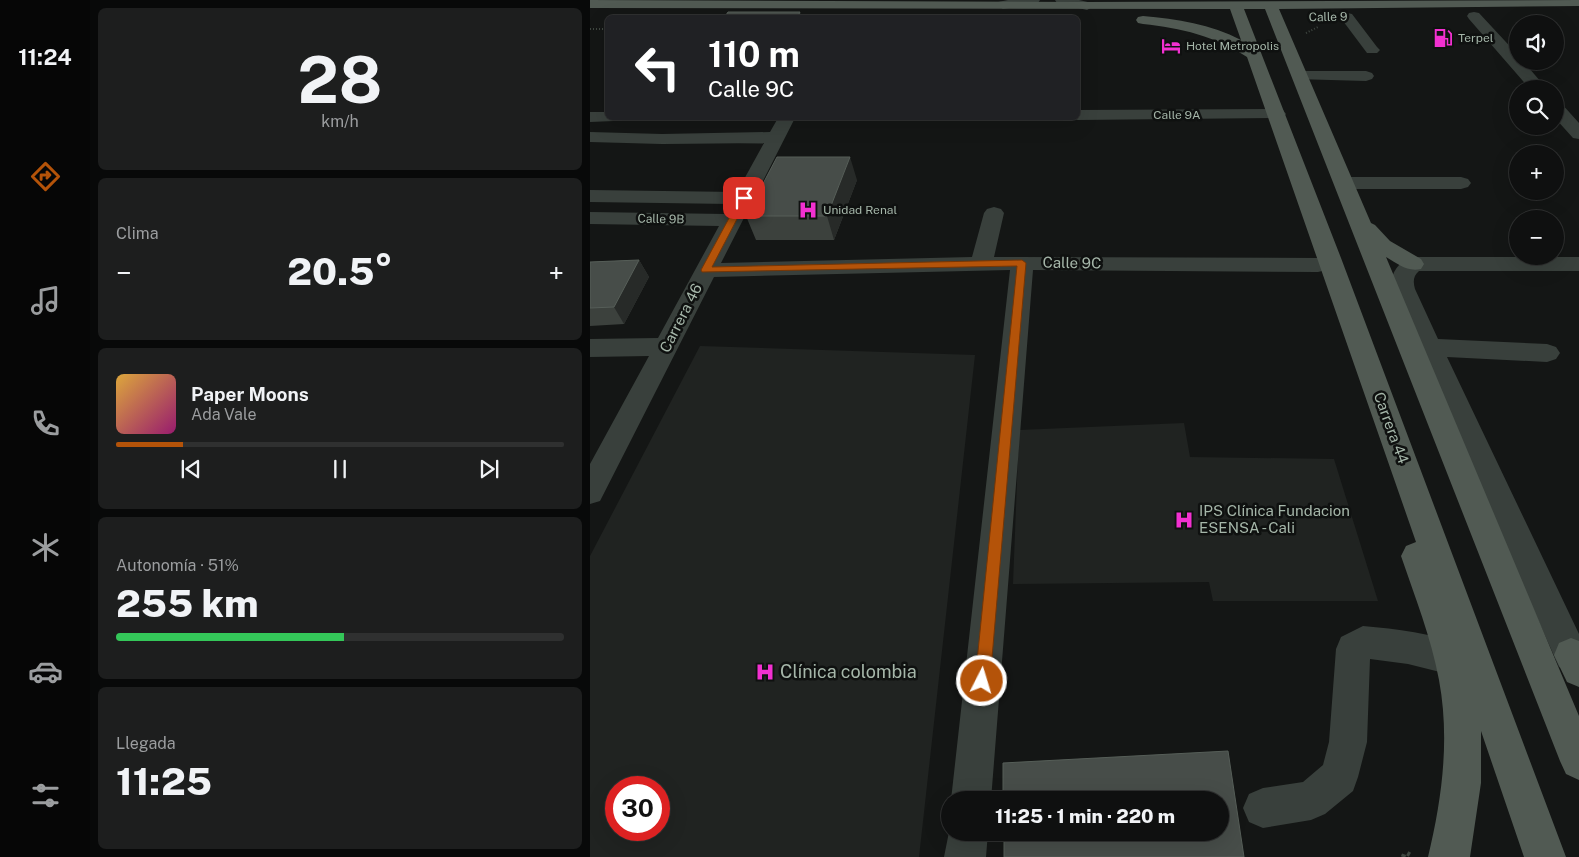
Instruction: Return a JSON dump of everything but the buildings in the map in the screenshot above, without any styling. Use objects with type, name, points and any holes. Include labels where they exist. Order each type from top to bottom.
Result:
[{"type":"main road","points":[[1319,0],[1340,3]]},
{"type":"main road","name":"Calle 9","points":[[590,4],[750,2],[1087,6],[1235,2],[1347,17],[1579,16]]},
{"type":"main road","points":[[1235,2],[1308,202],[1324,262],[1452,658],[1462,727],[1462,762],[1460,800],[1449,857]]},
{"type":"main road","name":"Calle 9","points":[[1124,20],[1242,18],[1272,7],[1340,3],[1579,2]]},
{"type":"main road","points":[[637,4],[649,15]]},
{"type":"main road","points":[[1272,7],[1376,258],[1579,761]]},
{"type":"main road","points":[[1143,20],[1180,24],[1210,32],[1234,41],[1255,55]]},
{"type":"main road","points":[[1345,186],[1367,229],[1382,246],[1413,264]]},
{"type":"main road","name":"Carrera 44","points":[[1324,262],[1545,857]]},
{"type":"main road","points":[[1490,542],[1579,716]]},
{"type":"street","points":[[1003,5],[1033,0]]},
{"type":"street","points":[[1062,0],[1087,6]]},
{"type":"street","points":[[1474,16],[1531,80]]},
{"type":"street","points":[[1347,17],[1372,50]]},
{"type":"street","points":[[1301,76],[1366,76]]},
{"type":"street","name":"Calle 9A","points":[[1080,115],[1277,114]]},
{"type":"street","points":[[1566,114],[1579,134]]},
{"type":"street","points":[[590,117],[605,117]]},
{"type":"street","points":[[590,137],[662,139],[781,127]]},
{"type":"street","name":"Carrera 46","points":[[594,476],[666,347],[781,127]]},
{"type":"street","points":[[1345,186],[1461,183]]},
{"type":"street","points":[[590,196],[744,198]]},
{"type":"street","points":[[981,264],[994,213]]},
{"type":"street","name":"Calle 9B","points":[[590,218],[733,220]]},
{"type":"street","name":"Calle 9C","points":[[706,270],[1022,263],[1324,262]]},
{"type":"street","points":[[972,791],[1022,263]]},
{"type":"street","points":[[1575,663],[1403,289],[1401,278],[1404,271],[1413,264],[1579,264]]},
{"type":"street","points":[[590,348],[666,347]]},
{"type":"street","points":[[1430,347],[1547,353]]},
{"type":"street","points":[[1263,808],[1311,800],[1339,777],[1348,742],[1353,649],[1363,642],[1408,647],[1452,658]]},
{"type":"street","points":[[965,857],[967,841]]},
{"type":"path","points":[[1302,36],[1309,30],[1320,26]]},
{"type":"path","points":[[590,29],[605,28]]},
{"type":"path","points":[[1403,857],[1405,852],[1413,857]]},
{"type":"shaded area","name":"Clínica colombia","points":[[700,346],[975,355],[919,857],[590,857],[590,556]]},
{"type":"shaded area","name":"IPS Clínica Fundacion ESENSA - Cali","points":[[1184,423],[1190,457],[1334,459],[1378,601],[1213,601],[1209,582],[1013,584],[1019,430]]},
{"type":"place","name":"Terpel","points":[[1443,38]]},
{"type":"place","name":"Hotel Metropolis","points":[[1171,46]]},
{"type":"place","name":"Unidad Renal","points":[[808,210]]},
{"type":"place","name":"IPS Clínica Fundacion ESENSA - Cali","points":[[1184,520]]},
{"type":"place","name":"Clínica colombia","points":[[765,672]]},
{"type":"route","points":[[744,198],[706,270],[1022,263],[982,681]]}]
